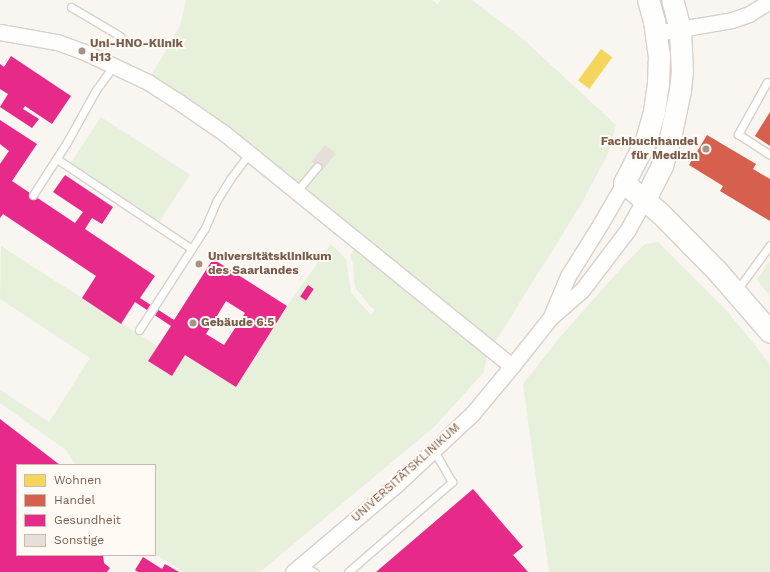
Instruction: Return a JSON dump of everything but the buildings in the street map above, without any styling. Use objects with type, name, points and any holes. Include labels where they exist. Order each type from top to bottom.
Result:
[{"type":"street","points":[[551,317],[568,276],[624,183],[646,140],[654,112],[658,83],[659,55],[656,33],[648,0]]},
{"type":"street","points":[[551,317],[582,290],[627,231],[662,164],[675,118],[682,72],[680,29],[672,0]]},
{"type":"street","points":[[656,33],[732,20],[767,8]]},
{"type":"street","points":[[0,32],[57,42],[114,65],[148,82],[176,100],[224,133],[512,366]]},
{"type":"street","points":[[624,183],[645,199],[736,291],[770,332]]},
{"type":"street","name":"UNIVERSITÄTSKLINIKUM","points":[[303,570],[434,451],[472,414],[551,317]]},
{"type":"lane","points":[[70,7],[120,36]]},
{"type":"lane","points":[[33,195],[56,159],[96,90],[114,65]]},
{"type":"lane","points":[[767,82],[738,134],[770,155]]},
{"type":"lane","points":[[139,330],[205,228],[217,200],[230,179],[249,154]]},
{"type":"lane","points":[[56,159],[192,249]]},
{"type":"lane","points":[[296,192],[317,167]]},
{"type":"lane","points":[[736,291],[770,245]]},
{"type":"lane","points":[[348,572],[452,482],[434,451]]},
{"type":"green space","points":[[186,0],[432,0],[437,4],[441,0],[472,0],[523,39],[616,125],[608,154],[579,208],[495,342],[300,187],[151,76],[180,26]]},
{"type":"green space","points":[[101,117],[190,175],[159,223],[70,165]]},
{"type":"green space","points":[[658,242],[727,311],[770,364],[770,572],[549,572],[523,384],[561,336],[624,265],[645,244]]},
{"type":"green space","points":[[331,244],[346,259],[351,293],[371,315],[375,310],[356,289],[354,282],[353,264],[350,255],[356,247],[487,355],[484,372],[434,427],[260,572],[184,572],[156,555],[156,464],[75,464],[66,450],[0,403],[0,390],[49,422],[90,358],[0,299],[1,246],[157,346],[148,361],[172,376],[185,355],[236,387],[287,306]]},
{"type":"green space","points":[[770,260],[770,296],[757,280]]},
{"type":"place","name":"Uni-HNO-Klinik H13","points":[[82,51]]},
{"type":"place","name":"Fachbuchhandel für Medizin","points":[[706,149]]},
{"type":"place","name":"Universitätsklinikum des Saarlandes","points":[[199,264]]},
{"type":"place","name":"Gebäude 6.5","points":[[193,323]]}]
